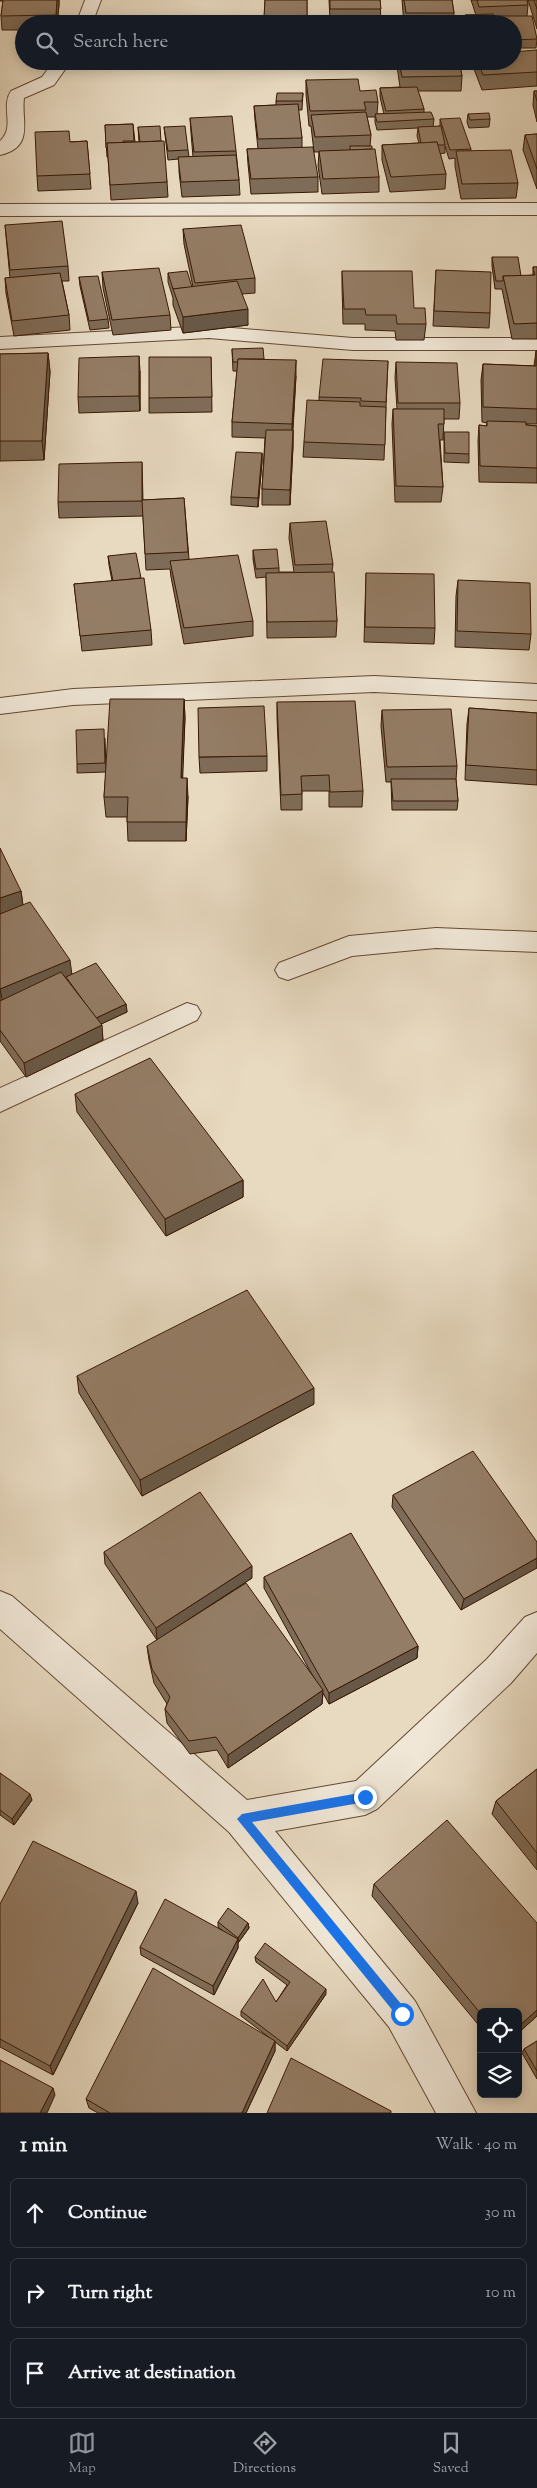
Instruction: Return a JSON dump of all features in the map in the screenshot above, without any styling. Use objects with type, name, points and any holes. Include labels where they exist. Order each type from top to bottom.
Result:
[{"type":"street","points":[[88,15],[94,0]]},
{"type":"street","points":[[0,150],[12,143],[17,135],[15,100],[17,95],[48,81],[56,70]]},
{"type":"street","points":[[0,210],[537,209]]},
{"type":"street","points":[[0,343],[209,332],[353,344],[537,344]]},
{"type":"street","points":[[0,706],[73,696],[374,684],[537,692]]},
{"type":"street","points":[[288,970],[349,946],[436,938],[537,942]]},
{"type":"street","points":[[0,1101],[186,1013]]},
{"type":"street","points":[[0,1607],[242,1819],[402,2014],[457,2113]]},
{"type":"street","points":[[242,1819],[365,1797],[499,1671],[537,1628]]},
{"type":"building","points":[[3,0],[57,0],[56,15],[1,16]]},
{"type":"building","points":[[265,0],[307,0],[307,15],[264,15]]},
{"type":"building","points":[[330,0],[380,0],[381,9],[330,9]]},
{"type":"building","points":[[404,0],[452,0],[454,13],[406,13]]},
{"type":"building","points":[[477,0],[527,0],[528,5],[479,7]]},
{"type":"building","points":[[522,16],[532,16],[537,39],[522,40]]},
{"type":"building","points":[[537,50],[537,72],[483,75],[481,70],[522,70],[522,51]]},
{"type":"building","points":[[401,70],[461,70],[462,76],[402,77]]},
{"type":"building","points":[[358,79],[360,91],[376,90],[378,102],[364,102],[366,110],[310,111],[306,80]]},
{"type":"building","points":[[417,87],[424,109],[386,111],[380,88]]},
{"type":"building","points":[[277,93],[303,93],[302,101],[276,101]]},
{"type":"building","points":[[298,104],[302,138],[258,139],[254,106]]},
{"type":"building","points":[[366,112],[371,135],[315,137],[311,115]]},
{"type":"building","points":[[431,112],[434,119],[377,122],[375,114]]},
{"type":"building","points":[[489,113],[490,119],[470,120],[468,114]]},
{"type":"building","points":[[232,116],[236,151],[194,152],[190,118]]},
{"type":"building","points":[[460,118],[471,149],[450,150],[440,119]]},
{"type":"building","points":[[133,124],[134,141],[107,143],[108,148],[106,148],[105,125]]},
{"type":"building","points":[[160,126],[161,141],[140,142],[138,127]]},
{"type":"building","points":[[185,126],[188,150],[168,151],[164,127]]},
{"type":"building","points":[[441,126],[445,145],[438,145],[437,142],[421,143],[418,127]]},
{"type":"building","points":[[69,131],[70,142],[87,141],[90,174],[37,176],[35,132]]},
{"type":"building","points":[[537,134],[537,169],[525,135]]},
{"type":"building","points":[[164,141],[167,182],[110,185],[107,143]]},
{"type":"building","points":[[437,142],[446,174],[391,177],[382,145]]},
{"type":"building","points":[[350,146],[372,146],[372,149],[350,150]]},
{"type":"building","points":[[313,147],[318,177],[251,179],[247,149]]},
{"type":"building","points":[[375,149],[379,177],[323,179],[319,151]]},
{"type":"building","points":[[511,150],[518,183],[462,184],[456,151]]},
{"type":"building","points":[[236,155],[239,180],[181,182],[178,157]]},
{"type":"building","points":[[62,221],[68,266],[10,270],[5,225]]},
{"type":"building","points":[[241,225],[255,278],[195,283],[183,229]]},
{"type":"building","points":[[492,257],[518,257],[521,276],[503,276],[503,281],[496,281]]},
{"type":"building","points":[[533,267],[537,267],[537,323],[514,324],[503,276],[535,275]]},
{"type":"building","points":[[159,268],[170,315],[112,320],[102,272]]},
{"type":"building","points":[[436,270],[491,272],[490,313],[434,311]]},
{"type":"building","points":[[187,271],[192,287],[173,289],[168,273]]},
{"type":"building","points":[[342,271],[412,271],[414,308],[425,308],[426,324],[397,324],[396,315],[366,315],[365,309],[344,309]]},
{"type":"building","points":[[60,273],[69,315],[12,321],[5,278]]},
{"type":"building","points":[[98,276],[108,319],[89,321],[79,277]]},
{"type":"building","points":[[237,281],[248,309],[183,317],[173,289]]},
{"type":"building","points":[[263,348],[264,359],[238,359],[238,362],[233,362],[232,349]]},
{"type":"building","points":[[536,351],[537,409],[483,407],[483,364],[536,366]]},
{"type":"building","points":[[48,353],[42,441],[0,441],[0,354]]},
{"type":"building","points":[[139,356],[139,396],[78,397],[79,358]]},
{"type":"building","points":[[149,357],[211,357],[212,397],[149,398]]},
{"type":"building","points":[[238,359],[296,360],[292,424],[232,422]]},
{"type":"building","points":[[323,359],[388,361],[386,402],[361,401],[361,398],[319,397]]},
{"type":"building","points":[[396,362],[457,363],[460,403],[398,403]]},
{"type":"building","points":[[307,400],[360,402],[360,406],[386,407],[385,445],[304,442]]},
{"type":"building","points":[[393,409],[444,409],[444,424],[438,424],[443,487],[396,486]]},
{"type":"building","points":[[487,421],[526,422],[526,425],[537,426],[537,468],[480,466],[479,425],[487,426]]},
{"type":"building","points":[[266,430],[293,430],[290,490],[262,489]]},
{"type":"building","points":[[444,432],[469,432],[469,454],[445,453]]},
{"type":"building","points":[[236,452],[262,453],[258,498],[231,497]]},
{"type":"building","points":[[142,462],[142,501],[58,502],[59,464]]},
{"type":"building","points":[[184,498],[188,552],[145,554],[142,500]]},
{"type":"building","points":[[326,521],[333,564],[295,565],[290,523]]},
{"type":"building","points":[[277,549],[279,568],[256,569],[253,550]]},
{"type":"building","points":[[136,553],[141,578],[113,581],[108,556]]},
{"type":"building","points":[[238,555],[253,621],[184,628],[170,561]]},
{"type":"building","points":[[334,572],[337,621],[267,622],[266,573]]},
{"type":"building","points":[[366,573],[434,574],[435,628],[365,627]]},
{"type":"building","points":[[144,578],[151,630],[80,636],[74,584]]},
{"type":"building","points":[[458,580],[530,583],[531,634],[457,631]]},
{"type":"building","points":[[110,699],[184,699],[181,778],[187,778],[186,822],[127,822],[128,797],[104,797]]},
{"type":"building","points":[[355,701],[363,791],[330,792],[329,775],[301,776],[302,794],[281,795],[277,702]]},
{"type":"building","points":[[264,706],[267,756],[199,757],[198,708]]},
{"type":"building","points":[[469,708],[537,713],[537,770],[466,765]]},
{"type":"building","points":[[451,709],[457,766],[387,767],[382,710]]},
{"type":"building","points":[[104,729],[105,763],[77,764],[76,730]]},
{"type":"building","points":[[391,779],[456,779],[458,801],[393,801]]},
{"type":"building","points":[[0,848],[21,891],[0,898]]},
{"type":"building","points":[[30,902],[70,960],[0,989],[0,914]]},
{"type":"building","points":[[96,963],[126,1004],[96,1018],[66,977]]},
{"type":"building","points":[[61,972],[102,1025],[24,1063],[0,1030],[0,1001]]},
{"type":"building","points":[[150,1058],[243,1180],[165,1219],[75,1094]]},
{"type":"building","points":[[247,1290],[314,1388],[140,1480],[77,1376]]},
{"type":"building","points":[[473,1451],[537,1542],[537,1558],[464,1599],[393,1495]]},
{"type":"building","points":[[200,1492],[252,1566],[156,1628],[104,1552]]},
{"type":"building","points":[[351,1533],[418,1646],[329,1693],[264,1577]]},
{"type":"building","points":[[246,1583],[323,1690],[228,1755],[216,1737],[189,1741],[165,1709],[170,1697],[152,1669],[147,1646]]},
{"type":"building","points":[[537,1769],[537,1853],[496,1801]]},
{"type":"building","points":[[0,1773],[30,1794],[12,1819],[0,1810]]},
{"type":"building","points":[[447,1820],[537,1923],[537,2010],[522,2023],[522,2008],[477,2009],[374,1884]]},
{"type":"building","points":[[33,1841],[136,1891],[50,2066],[0,2039],[0,1904]]},
{"type":"building","points":[[165,1899],[238,1939],[213,1986],[140,1947]]},
{"type":"building","points":[[228,1908],[248,1923],[238,1938],[218,1922]]},
{"type":"building","points":[[265,1943],[326,1989],[287,2046],[241,2011],[263,1979],[276,2002],[290,1982],[255,1957]]},
{"type":"building","points":[[153,1968],[275,2041],[242,2113],[110,2113],[86,2099]]},
{"type":"building","points":[[537,2041],[537,2071],[524,2049]]},
{"type":"building","points":[[291,2058],[391,2111],[391,2113],[267,2113]]},
{"type":"building","points":[[0,2060],[53,2088],[40,2113],[0,2113]]},
{"type":"route","points":[[365,1797],[242,1819],[402,2014]]}]
